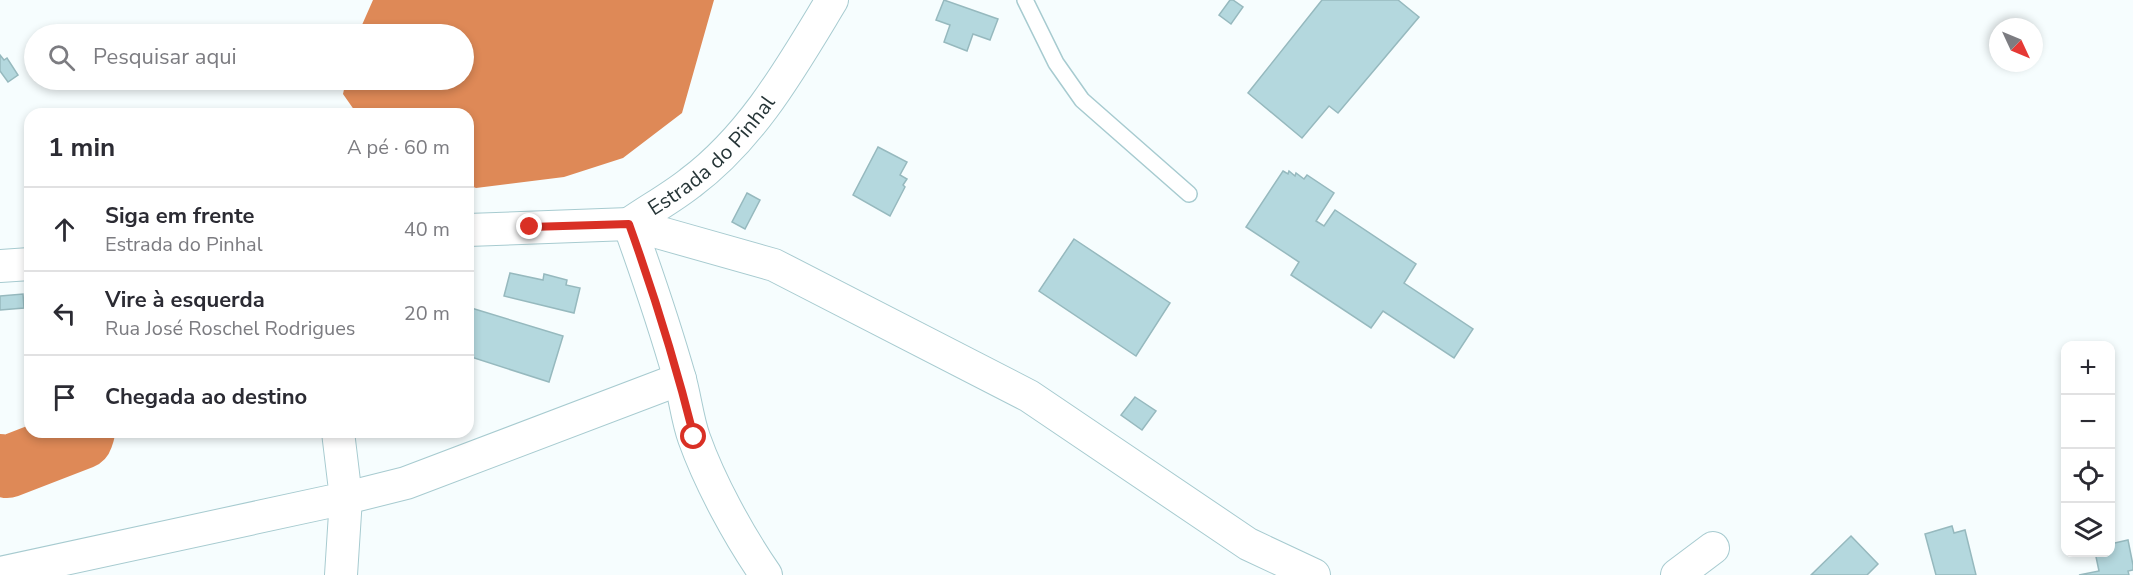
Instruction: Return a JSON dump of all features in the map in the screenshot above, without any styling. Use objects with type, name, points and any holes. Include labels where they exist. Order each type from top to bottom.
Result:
[{"type":"street","name":"Estrada do Pinhal","points":[[766,575],[748,550],[698,448],[654,294],[629,224],[691,183],[727,150],[776,91],[832,0]]},
{"type":"street","points":[[474,230],[629,224],[774,265],[1029,396],[1248,543],[1314,575]]},
{"type":"street","points":[[0,266],[24,264]]},
{"type":"street","points":[[0,573],[346,498],[415,480],[680,379]]},
{"type":"street","points":[[339,438],[346,498],[341,575]]},
{"type":"street","points":[[1677,575],[1713,548]]},
{"type":"lane","points":[[1025,0],[1056,63],[1082,100],[1189,194]]},
{"type":"shaded area","points":[[373,0],[714,0],[682,113],[623,158],[564,177],[476,188],[474,187],[474,108],[353,108],[343,94],[344,90],[474,90],[474,24],[362,24]]},
{"type":"building","points":[[944,0],[998,19],[990,40],[973,34],[967,51],[944,42],[950,25],[936,20]]},
{"type":"building","points":[[1230,0],[1243,7],[1231,24],[1219,15]]},
{"type":"building","points":[[1322,0],[1398,0],[1419,17],[1338,113],[1329,106],[1302,138],[1248,93]]},
{"type":"building","points":[[0,55],[4,60],[7,58],[18,75],[8,82],[0,71]]},
{"type":"building","points":[[878,147],[907,162],[900,175],[907,179],[903,185],[905,187],[890,216],[853,195]]},
{"type":"building","points":[[1283,171],[1288,174],[1289,171],[1295,176],[1296,173],[1304,179],[1307,175],[1334,193],[1316,221],[1324,226],[1335,210],[1416,264],[1404,283],[1473,329],[1454,358],[1383,311],[1371,328],[1291,275],[1299,262],[1246,227]]},
{"type":"building","points":[[747,193],[760,200],[745,229],[732,222]]},
{"type":"building","points":[[1074,239],[1170,303],[1136,356],[1039,291]]},
{"type":"building","points":[[510,273],[543,280],[544,274],[567,280],[566,285],[580,288],[574,313],[504,296]]},
{"type":"building","points":[[23,294],[24,308],[0,310],[0,296]]},
{"type":"building","points":[[474,309],[563,336],[549,382],[474,358]]},
{"type":"building","points":[[1135,397],[1156,411],[1142,430],[1121,415]]},
{"type":"building","points":[[1952,526],[1954,533],[1965,530],[1976,575],[1936,575],[1925,534]]},
{"type":"building","points":[[1851,536],[1878,564],[1867,575],[1811,575]]},
{"type":"building","points":[[2128,540],[2133,565],[2133,570],[2128,571],[2129,575],[2079,575],[2099,571],[2096,557],[2115,557],[2115,543]]},
{"type":"waterway","points":[[0,465],[7,467],[82,438]]},
{"type":"route","points":[[530,227],[629,224],[654,294],[680,379],[694,437]]}]
